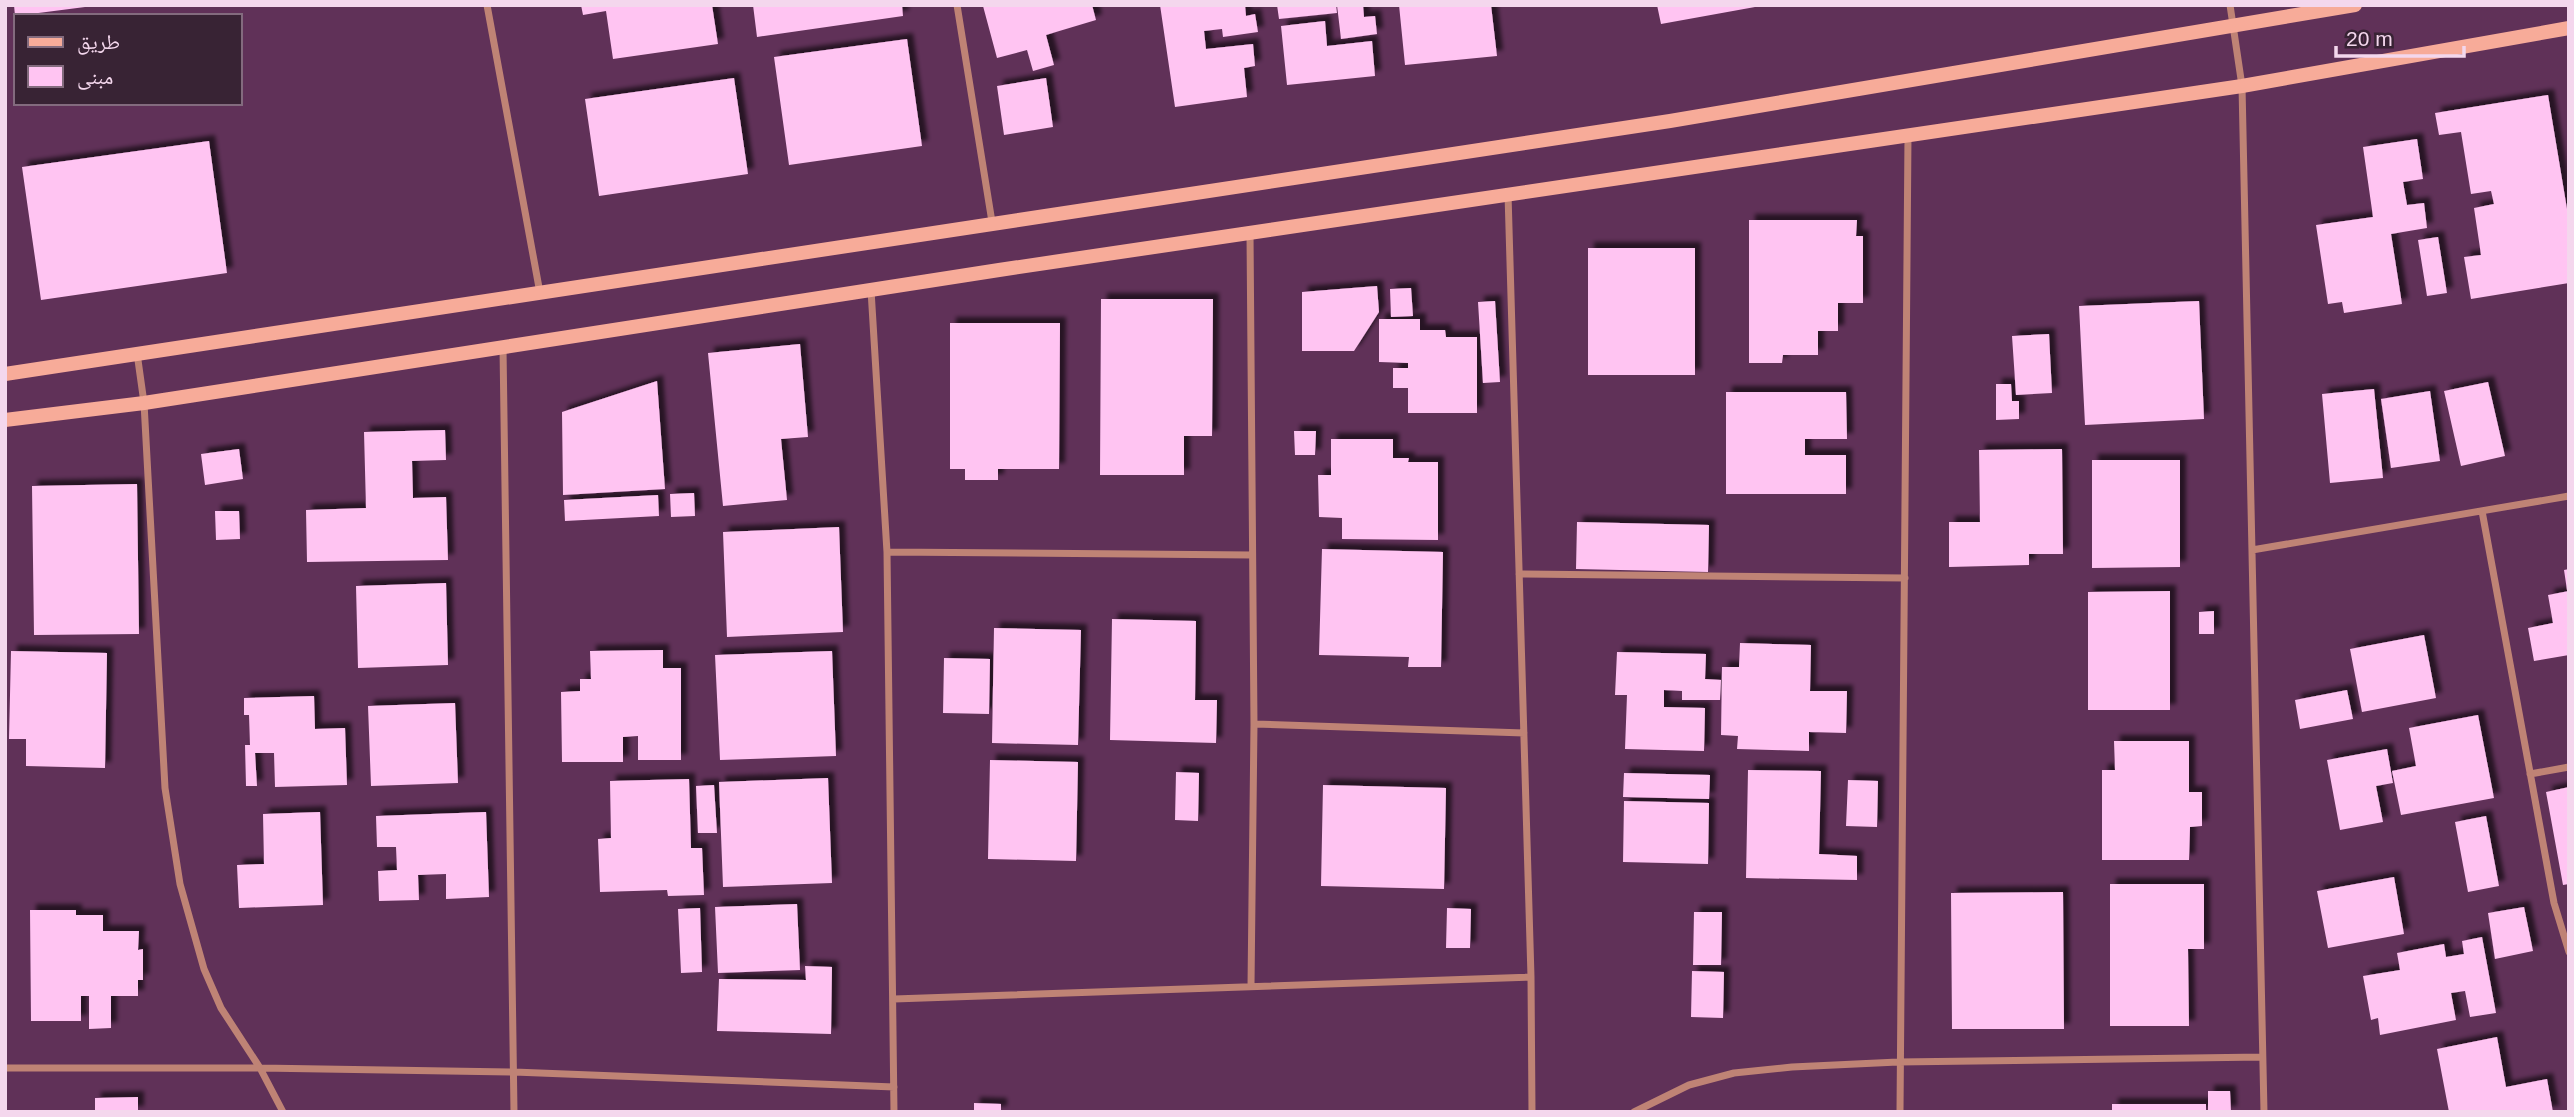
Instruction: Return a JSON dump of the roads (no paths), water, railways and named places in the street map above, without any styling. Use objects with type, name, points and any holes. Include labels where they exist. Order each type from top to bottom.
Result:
[{"type":"street","points":[[487,5],[540,293]]},
{"type":"street","points":[[957,5],[992,222]]},
{"type":"street","points":[[2230,5],[2242,86],[2264,1112]]},
{"type":"street","points":[[5,374],[1684,118],[2355,5]]},
{"type":"street","points":[[5,420],[144,402],[1508,194],[2242,86],[2569,28]]},
{"type":"street","points":[[1900,1112],[1898,1062],[1908,136]]},
{"type":"street","points":[[1508,194],[1531,977],[1532,1112]]},
{"type":"street","points":[[1250,233],[1254,724],[1251,986]]},
{"type":"street","points":[[871,290],[887,552],[894,1112]]},
{"type":"street","points":[[503,348],[514,1112]]},
{"type":"street","points":[[137,353],[144,402],[164,774],[171,834],[183,896],[204,969],[221,1008],[260,1068],[283,1112]]},
{"type":"street","points":[[2252,550],[2569,496]]},
{"type":"street","points":[[2482,511],[2554,903],[2569,952]]},
{"type":"street","points":[[887,552],[1252,555]]},
{"type":"street","points":[[1519,574],[1905,578]]},
{"type":"street","points":[[1254,724],[1524,733]]},
{"type":"street","points":[[2530,774],[2569,767]]},
{"type":"street","points":[[894,999],[1531,977]]},
{"type":"street","points":[[1634,1112],[1689,1085],[1734,1073],[1792,1067],[1898,1062],[2262,1057]]},
{"type":"street","points":[[5,1068],[514,1072],[894,1087]]}]
